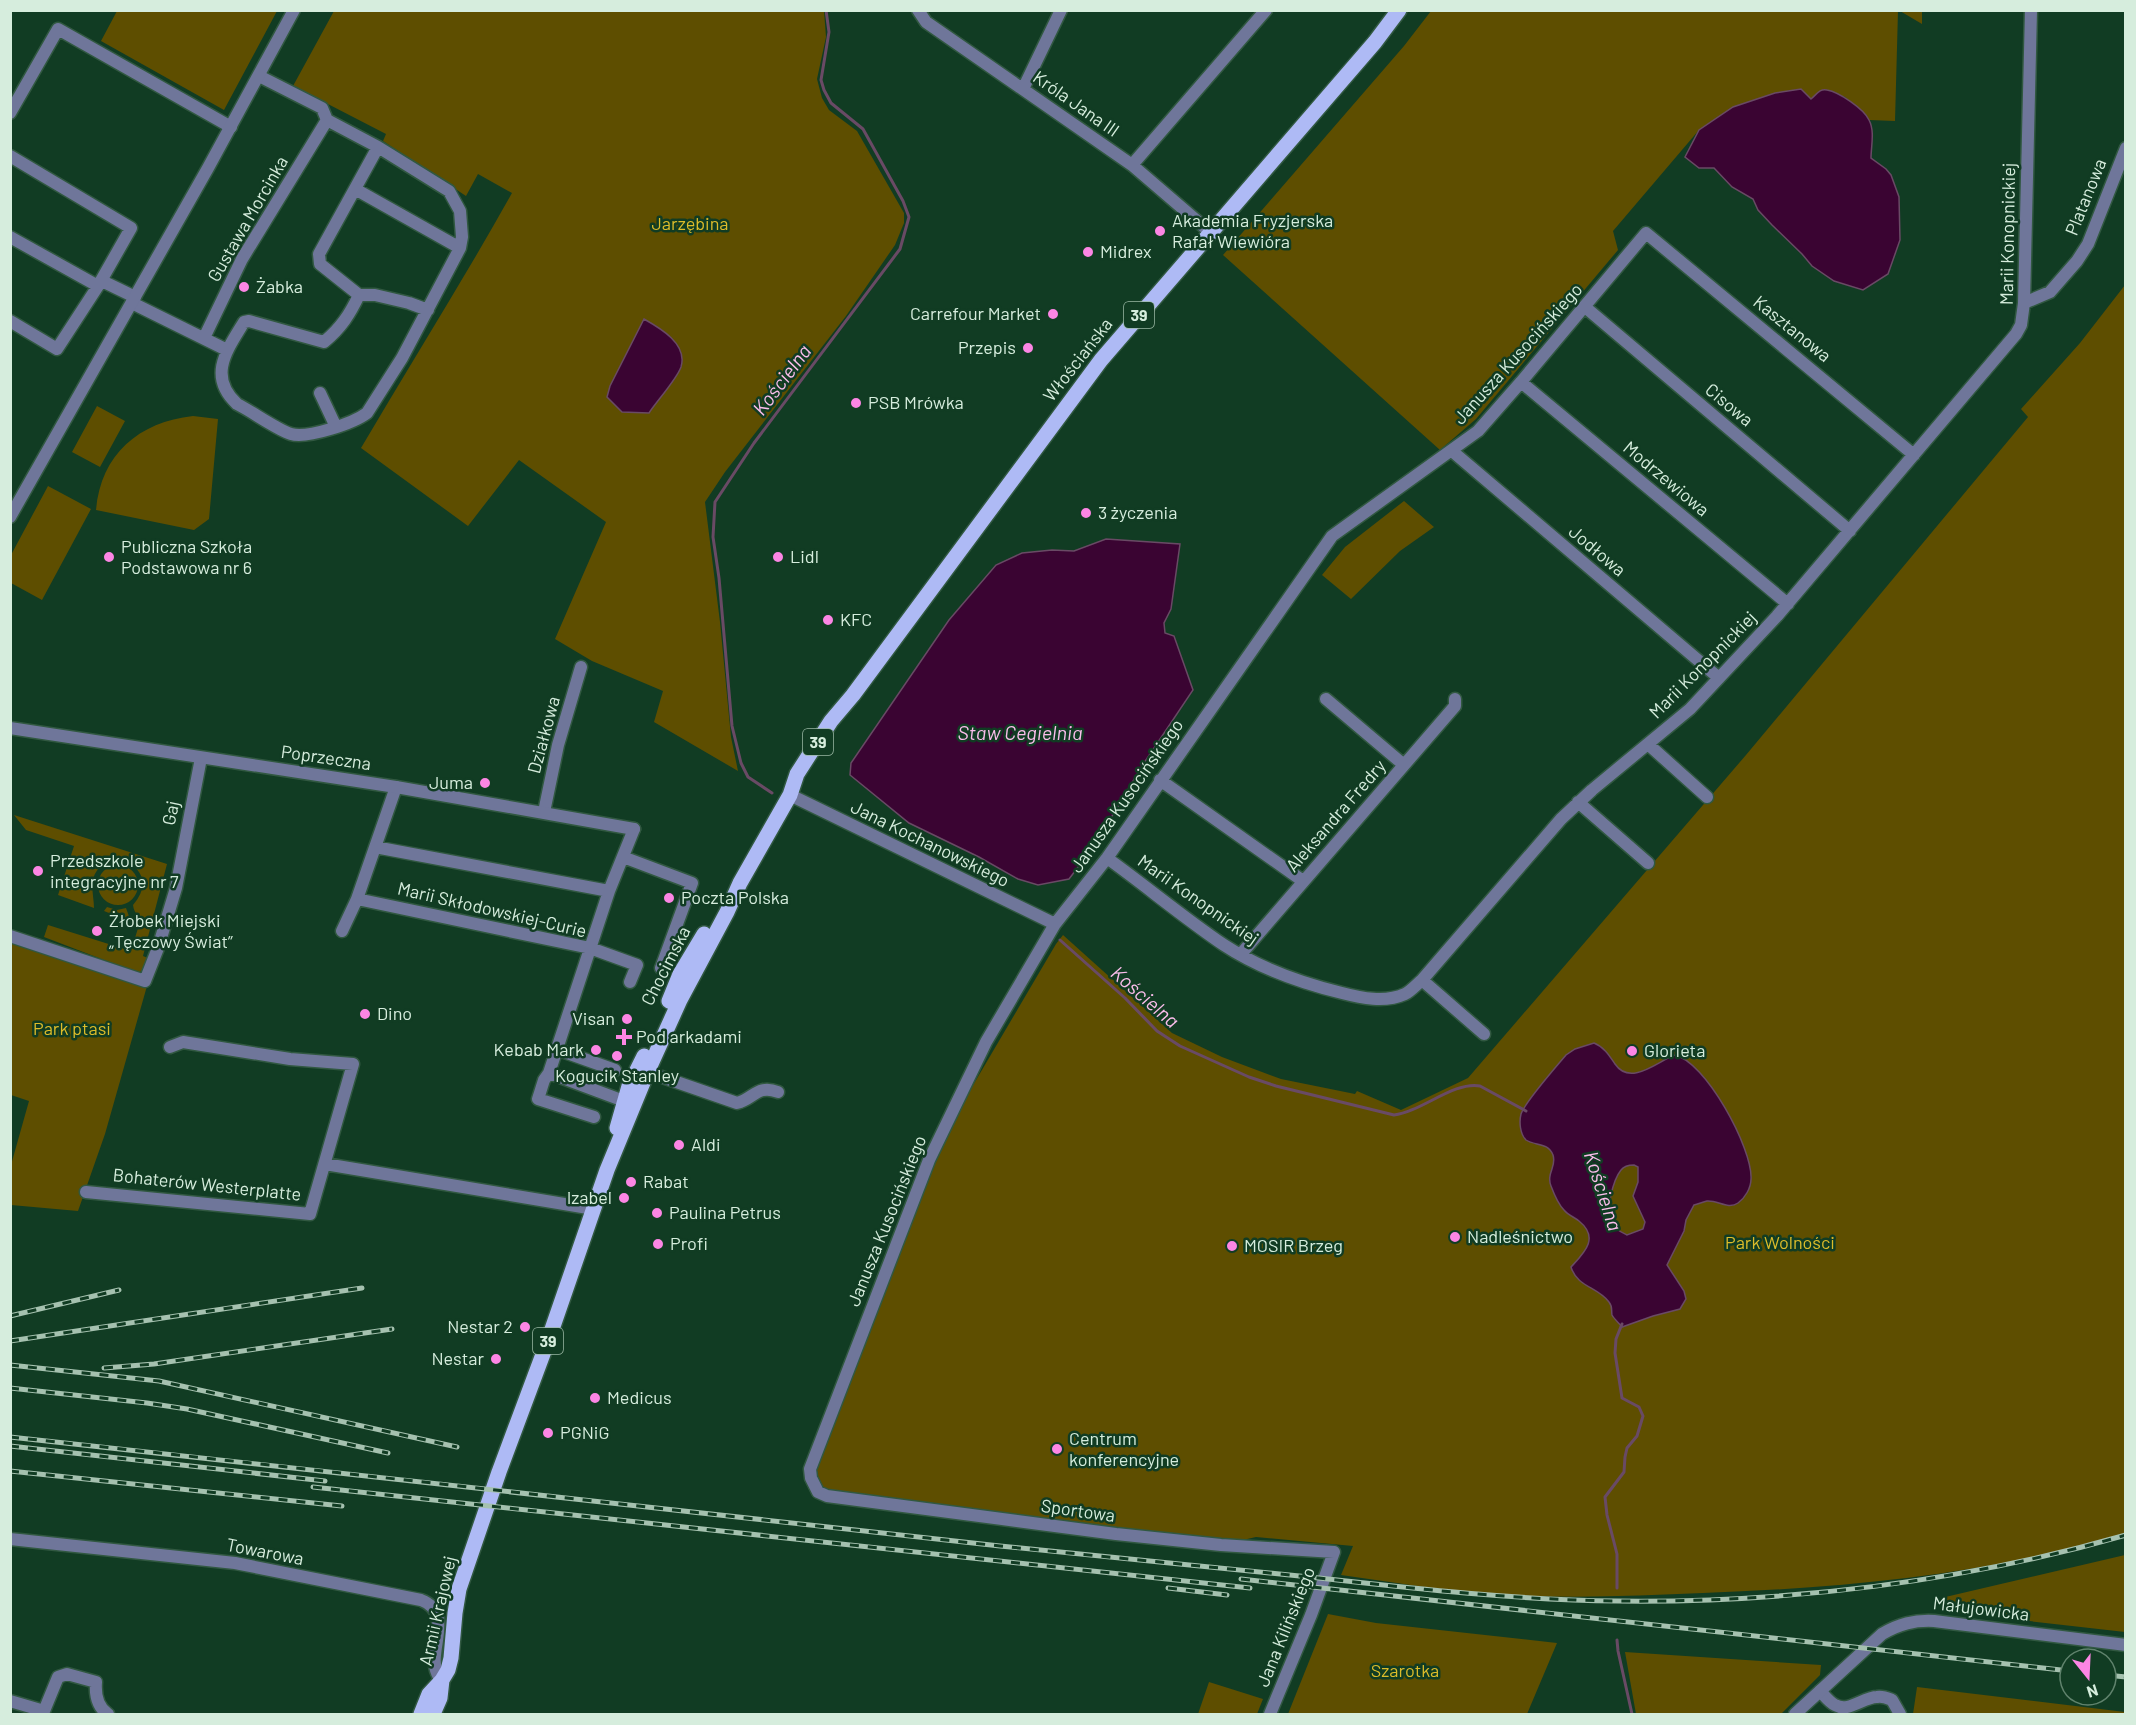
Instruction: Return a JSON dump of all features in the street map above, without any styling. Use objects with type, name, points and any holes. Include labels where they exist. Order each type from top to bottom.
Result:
[{"type":"main road","name":"Włościańska","points":[[740,883],[790,795],[805,779],[837,727],[853,695],[1075,393],[1210,232],[1375,42],[1399,10]]},
{"type":"main road","name":"Chocimska","points":[[484,1517],[607,1170],[680,974],[719,910],[740,883]]},
{"type":"main road","name":"Chocimska","points":[[607,1170],[624,1101],[643,1071]]},
{"type":"main road","name":"Armii Krajowej","points":[[433,1714],[440,1698],[442,1680],[451,1658],[459,1589],[484,1517]]},
{"type":"main road","name":"Armii Krajowej","points":[[421,1714],[429,1694],[442,1680]]},
{"type":"street","points":[[10,516],[14,502],[133,300],[294,10]]},
{"type":"street","name":"Króla Jana III","points":[[918,10],[926,22],[1132,165],[1210,232]]},
{"type":"street","points":[[1023,89],[1061,10]]},
{"type":"street","points":[[1132,165],[1266,10]]},
{"type":"street","name":"Marii Konopnickiej","points":[[1107,858],[1224,945],[1264,966],[1296,979],[1333,991],[1371,999],[1399,996],[1407,993],[1422,980],[1561,819],[1578,802],[1690,709],[1788,604],[2016,334],[2021,325],[2024,303],[2031,10]]},
{"type":"street","points":[[10,113],[58,29],[231,127]]},
{"type":"street","points":[[259,76],[322,108],[327,120],[378,147],[450,191],[460,211],[462,237],[460,248],[388,383],[367,413],[359,420],[312,433],[292,434],[237,404],[226,391],[221,364],[244,322],[249,321],[324,342],[349,316],[359,295]]},
{"type":"street","name":"Gustawa Morcinka","points":[[204,338],[242,259],[327,120]]},
{"type":"street","points":[[378,147],[319,254],[320,264],[359,295],[375,295],[428,310]]},
{"type":"street","name":"Platanowa","points":[[2024,303],[2050,291],[2077,261],[2088,244],[2126,148]]},
{"type":"street","points":[[10,156],[131,228],[100,284],[57,348],[10,321]]},
{"type":"street","points":[[355,189],[460,248]]},
{"type":"street","name":"Janusza Kusocińskiego","points":[[818,1492],[811,1478],[810,1469],[929,1160],[986,1042],[1055,924],[1107,858],[1332,536],[1478,431],[1646,233]]},
{"type":"street","name":"Kasztanowa","points":[[1646,233],[1914,455]]},
{"type":"street","points":[[10,237],[227,350]]},
{"type":"street","name":"Cisowa","points":[[1585,307],[1850,531]]},
{"type":"street","name":"Modrzewiowa","points":[[1521,382],[1788,604]]},
{"type":"street","points":[[320,393],[336,427]]},
{"type":"street","name":"Jodłowa","points":[[1452,451],[1719,678]]},
{"type":"street","name":"Działkowa","points":[[544,812],[558,745],[581,667]]},
{"type":"street","points":[[1326,699],[1404,765]]},
{"type":"street","name":"Aleksandra Fredry","points":[[1241,954],[1455,706],[1455,699]]},
{"type":"street","name":"Poprzeczna","points":[[10,728],[396,787],[634,829],[623,857]]},
{"type":"street","points":[[1649,745],[1707,797]]},
{"type":"street","name":"Gaj","points":[[10,936],[145,981],[158,948],[176,888],[201,758]]},
{"type":"street","points":[[1160,780],[1303,881]]},
{"type":"street","points":[[342,931],[357,899],[396,787]]},
{"type":"street","name":"Jana Kochanowskiego","points":[[790,795],[1055,924]]},
{"type":"street","points":[[1578,802],[1648,864]]},
{"type":"street","points":[[375,847],[609,891]]},
{"type":"street","points":[[630,982],[637,965],[590,948],[623,857],[692,883],[661,968]]},
{"type":"street","name":"Marii Skłodowskiej-Curie","points":[[357,899],[590,948],[538,1099],[594,1118]]},
{"type":"street","points":[[1422,980],[1484,1034]]},
{"type":"street","name":"Bohaterów Westerplatte","points":[[86,1192],[310,1214],[353,1064],[291,1059],[183,1042],[170,1047]]},
{"type":"street","points":[[556,1049],[615,1070]]},
{"type":"street","points":[[643,1071],[737,1103],[745,1101],[756,1092],[769,1089],[778,1092]]},
{"type":"street","points":[[549,1072],[624,1101]]},
{"type":"street","points":[[325,1164],[594,1209]]},
{"type":"street","name":"Sportowa","points":[[818,1492],[827,1496],[1116,1534],[1221,1545],[1334,1552]]},
{"type":"street","name":"Towarowa","points":[[10,1539],[236,1563],[421,1600],[436,1613],[439,1630],[435,1665],[436,1672],[442,1680]]},
{"type":"street","name":"Jana Kilińskiego","points":[[1270,1714],[1311,1616],[1334,1552]]},
{"type":"street","name":"Małujowicka","points":[[1795,1714],[1882,1634],[1894,1626],[1912,1622],[1934,1621],[2126,1646]]},
{"type":"street","points":[[10,1701],[43,1713],[58,1677],[67,1674],[96,1682],[100,1709],[108,1714]]},
{"type":"street","points":[[1820,1691],[1834,1704],[1841,1707],[1849,1707],[1876,1697],[1883,1697],[1892,1700],[1900,1714]]},
{"type":"green space","points":[[117,11],[277,11],[224,110],[101,41]]},
{"type":"green space","name":"Jarzębina","points":[[334,11],[824,11],[826,37],[817,79],[822,98],[829,110],[857,131],[904,213],[904,223],[895,245],[846,316],[725,472],[705,502],[731,737],[738,771],[654,722],[663,691],[592,661],[555,639],[606,522],[519,460],[468,526],[361,448],[512,193],[478,174],[466,196],[383,141],[386,134],[293,86]]},
{"type":"green space","points":[[1431,11],[1898,11],[1895,121],[1869,120],[1845,97],[1827,90],[1811,99],[1699,130],[1613,231],[1618,250],[1476,419],[1440,450],[1223,255],[1404,46]]},
{"type":"green space","points":[[1900,11],[1922,11],[1922,24]]},
{"type":"green space","name":"Park Wolności","points":[[2125,285],[2125,1534],[2074,1548],[1969,1569],[1863,1583],[1756,1591],[1625,1596],[1546,1596],[1456,1591],[1341,1575],[1353,1546],[1256,1537],[1221,1545],[818,1492],[811,1478],[929,1160],[1063,935],[1172,1033],[1222,1057],[1281,1079],[1355,1094],[1357,1091],[1401,1110],[1468,1078],[1746,755],[2028,417],[2021,409],[2080,343]]},
{"type":"green space","points":[[97,406],[125,421],[100,467],[72,452]]},
{"type":"green space","points":[[193,416],[218,419],[209,519],[194,530],[96,510],[99,490],[106,473],[126,444],[156,425]]},
{"type":"green space","points":[[48,486],[91,509],[42,600],[11,583],[11,555]]},
{"type":"green space","points":[[1404,501],[1434,527],[1400,551],[1351,599],[1322,575],[1345,547]]},
{"type":"green space","points":[[14,815],[167,864],[143,956],[150,959],[146,969],[138,973],[44,937],[48,925],[131,951],[139,925],[104,911],[107,907],[117,910],[126,908],[130,919],[147,929],[149,920],[138,916],[133,905],[141,891],[142,880],[138,870],[130,864],[119,861],[109,862],[99,868],[92,882],[94,908],[58,895],[74,846],[26,830]]},
{"type":"green space","points":[[118,865],[126,866],[132,871],[137,877],[137,893],[132,899],[126,904],[118,905],[110,904],[104,899],[99,893],[98,885],[99,877],[104,871],[110,866]]},
{"type":"green space","name":"Park ptasi","points":[[10,941],[147,986],[105,1134],[78,1211],[11,1205],[11,1165],[29,1101],[11,1095]]},
{"type":"green space","points":[[2125,1555],[2125,1632],[1941,1611],[1941,1598]]},
{"type":"green space","name":"Szarotka","points":[[1328,1614],[1376,1623],[1557,1643],[1527,1714],[1288,1714]]},
{"type":"green space","points":[[1625,1652],[1821,1665],[1820,1675],[1781,1714],[1636,1714]]},
{"type":"green space","points":[[1209,1682],[1263,1699],[1257,1714],[1198,1714]]},
{"type":"green space","points":[[1917,1687],[2058,1704],[2058,1707],[2083,1707],[2125,1712],[2125,1714],[1913,1714]]},
{"type":"water","points":[[1801,89],[1811,99],[1822,90],[1832,91],[1862,111],[1872,129],[1871,158],[1891,175],[1899,197],[1900,240],[1888,274],[1863,290],[1834,281],[1812,266],[1758,210],[1753,199],[1732,187],[1714,168],[1699,168],[1685,157],[1699,130],[1733,107],[1775,93]]},
{"type":"water","points":[[644,319],[665,332],[677,344],[682,359],[681,367],[649,413],[622,412],[607,397],[610,386]]},
{"type":"water","name":"Staw Cegielnia","points":[[1106,539],[1180,544],[1171,609],[1164,623],[1165,633],[1174,636],[1193,690],[1144,763],[1094,846],[1069,879],[1038,885],[1018,879],[909,823],[850,775],[851,763],[949,620],[996,565],[1022,553],[1052,550],[1074,551]]},
{"type":"water","points":[[1594,1043],[1608,1054],[1621,1070],[1628,1073],[1643,1071],[1674,1055],[1686,1061],[1699,1072],[1725,1108],[1736,1128],[1750,1165],[1750,1186],[1741,1201],[1730,1206],[1711,1201],[1694,1205],[1686,1220],[1684,1231],[1667,1265],[1684,1291],[1686,1299],[1680,1309],[1622,1327],[1612,1315],[1609,1302],[1574,1274],[1571,1267],[1588,1245],[1588,1233],[1579,1221],[1562,1208],[1555,1196],[1550,1181],[1554,1163],[1551,1151],[1545,1146],[1526,1140],[1520,1128],[1521,1114],[1528,1101],[1566,1055],[1575,1049]],"holes":[[[1628,1166],[1638,1167],[1638,1182],[1633,1196],[1645,1222],[1643,1229],[1627,1235],[1611,1223],[1609,1204],[1621,1170]]]},
{"type":"waterway","name":"Kościelna","points":[[772,793],[748,777],[741,763],[732,726],[719,578],[713,537],[715,502],[754,443],[900,249],[909,217],[903,201],[863,129],[831,103],[824,90],[821,80],[829,32],[826,10]]},
{"type":"waterway","name":"Kościelna","points":[[1060,940],[1125,998],[1157,1031],[1180,1046],[1249,1077],[1276,1086],[1394,1115],[1404,1113],[1448,1092],[1470,1086],[1480,1086],[1526,1111]]},
{"type":"waterway","name":"Kościelna","points":[[1617,1588],[1617,1554],[1605,1497],[1624,1472],[1627,1448],[1637,1436],[1643,1416],[1639,1407],[1622,1398],[1615,1353],[1616,1339],[1622,1324]]},
{"type":"waterway","name":"Kościelna","points":[[1617,1640],[1632,1714]]},
{"type":"railway","points":[[10,1341],[362,1288]]},
{"type":"railway","points":[[10,1316],[119,1290]]},
{"type":"railway","points":[[104,1368],[154,1364],[392,1329]]},
{"type":"railway","points":[[10,1365],[159,1381],[457,1447]]},
{"type":"railway","points":[[10,1388],[187,1409],[388,1453]]},
{"type":"railway","points":[[10,1437],[1000,1546],[1431,1590],[1543,1599],[1682,1601],[1746,1598],[1874,1586],[2002,1565],[2126,1535]]},
{"type":"railway","points":[[10,1446],[325,1481]]},
{"type":"railway","points":[[10,1471],[342,1506]]},
{"type":"railway","points":[[313,1487],[1250,1588]]},
{"type":"railway","points":[[1241,1579],[2058,1670]]},
{"type":"railway","points":[[1168,1588],[1227,1595]]},
{"type":"railway","points":[[2118,1676],[2126,1677]]},
{"type":"place","name":"Akademia Fryzjerska Rafał Wiewióra","points":[[1160,231]]},
{"type":"place","name":"Midrex","points":[[1088,252]]},
{"type":"place","name":"Żabka","points":[[244,287]]},
{"type":"place","name":"Carrefour Market","points":[[1053,314]]},
{"type":"place","name":"Przepis","points":[[1028,348]]},
{"type":"place","name":"PSB Mrówka","points":[[856,403]]},
{"type":"place","name":"3 życzenia","points":[[1086,513]]},
{"type":"place","name":"Publiczna Szkoła Podstawowa nr 6","points":[[109,557]]},
{"type":"place","name":"Lidl","points":[[778,557]]},
{"type":"place","name":"KFC","points":[[828,620]]},
{"type":"place","name":"Juma","points":[[485,783]]},
{"type":"place","name":"Przedszkole integracyjne nr 7","points":[[38,871]]},
{"type":"place","name":"Poczta Polska","points":[[669,898]]},
{"type":"place","name":"Żłobek Miejski „Tęczowy Świat”","points":[[97,931]]},
{"type":"place","name":"Dino","points":[[365,1014]]},
{"type":"place","name":"Visan","points":[[627,1019]]},
{"type":"place","name":"Pod arkadami","points":[[624,1037]]},
{"type":"place","name":"Kebab Mark","points":[[596,1050]]},
{"type":"place","name":"Glorieta","points":[[1632,1051]]},
{"type":"place","name":"Kogucik Stanley","points":[[617,1056]]},
{"type":"place","name":"Aldi","points":[[679,1145]]},
{"type":"place","name":"Rabat","points":[[631,1182]]},
{"type":"place","name":"Izabel","points":[[624,1198]]},
{"type":"place","name":"Paulina Petrus","points":[[657,1213]]},
{"type":"place","name":"Nadleśnictwo","points":[[1455,1237]]},
{"type":"place","name":"Profi","points":[[658,1244]]},
{"type":"place","name":"MOSIR Brzeg","points":[[1232,1246]]},
{"type":"place","name":"Nestar 2","points":[[525,1327]]},
{"type":"place","name":"Nestar","points":[[496,1359]]},
{"type":"place","name":"Medicus","points":[[595,1398]]},
{"type":"place","name":"PGNiG","points":[[548,1433]]},
{"type":"place","name":"Centrum konferencyjne","points":[[1057,1449]]}]
